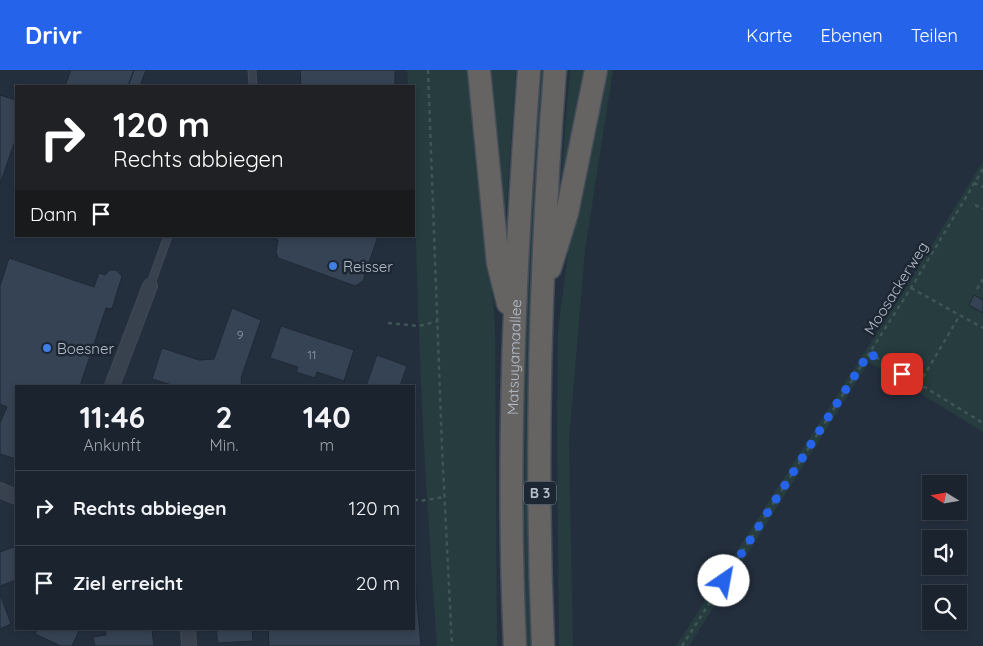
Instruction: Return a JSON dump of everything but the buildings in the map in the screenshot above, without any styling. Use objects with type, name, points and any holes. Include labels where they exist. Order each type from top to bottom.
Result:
[{"type":"highway","points":[[479,70],[498,263],[514,324]]},
{"type":"highway","name":"Matsuyamaallee","points":[[515,646],[512,522],[514,324],[529,70]]},
{"type":"highway","name":"Matsuyamaallee","points":[[543,646],[539,427],[541,297],[544,210],[555,70]]},
{"type":"highway","points":[[541,297],[567,213],[596,70]]},
{"type":"street","points":[[112,385],[150,286]]},
{"type":"street","points":[[0,490],[15,497]]},
{"type":"street","points":[[188,630],[189,646]]},
{"type":"lane","points":[[252,70],[253,85]]},
{"type":"lane","points":[[150,286],[168,237]]},
{"type":"path","points":[[428,70],[432,213],[452,646]]},
{"type":"path","name":"Moosackerweg","points":[[682,646],[911,288],[983,169]]},
{"type":"path","points":[[974,183],[983,187]]},
{"type":"path","points":[[975,205],[983,209]]},
{"type":"path","points":[[977,289],[983,279]]},
{"type":"path","points":[[911,288],[983,328]]},
{"type":"path","points":[[919,384],[960,316]]},
{"type":"path","points":[[388,323],[419,326],[438,321]]},
{"type":"path","points":[[869,353],[983,423]]},
{"type":"path","points":[[415,498],[420,501],[444,497]]},
{"type":"green space","points":[[407,70],[516,70],[505,227],[490,261],[495,324],[497,646],[437,646],[420,366],[415,191],[415,85],[408,85]]},
{"type":"green space","points":[[538,70],[544,70],[532,278],[527,418],[532,646],[526,646],[520,418],[525,277]]},
{"type":"green space","points":[[570,70],[613,70],[585,250],[569,440],[573,646],[559,646],[558,331],[570,236],[558,212]]},
{"type":"green space","points":[[983,161],[983,432],[869,362],[689,646],[676,646],[902,294]]},
{"type":"place","name":"Reisser","points":[[333,266]]},
{"type":"place","name":"Boesner","points":[[47,348]]},
{"type":"route","points":[[724,581],[869,353],[902,374]]}]
